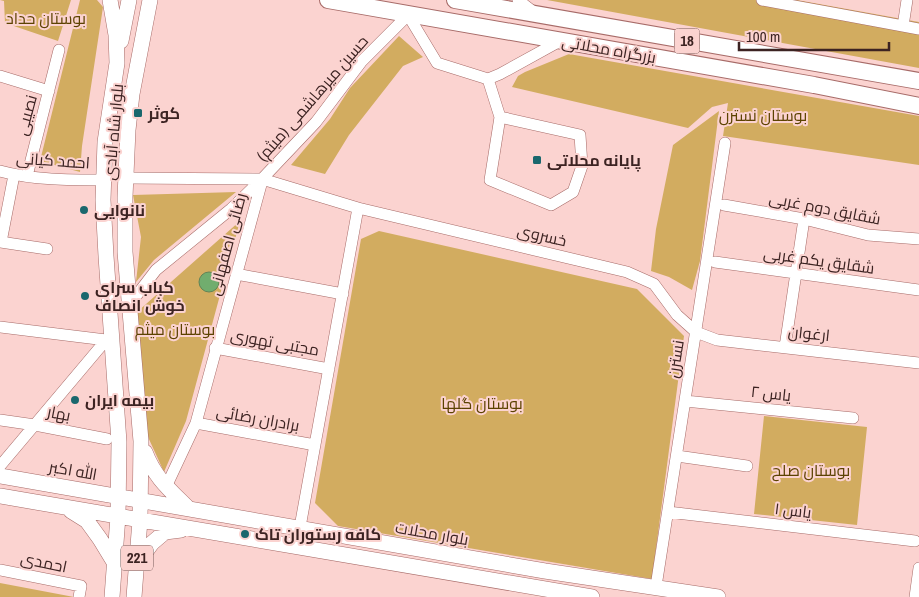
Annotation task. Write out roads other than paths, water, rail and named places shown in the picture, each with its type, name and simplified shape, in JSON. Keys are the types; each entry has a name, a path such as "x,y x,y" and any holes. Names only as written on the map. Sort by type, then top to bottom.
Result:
{"highway":[{"name":"بزرگراه محلاتی","path":"328,0 814,85 919,106"},
{"name":"بزرگراه محلاتی","path":"455,0 919,81"},
{"path":"741,72 754,68 756,62 747,51"},
{"path":"814,85 806,76 807,69 818,64"}],"main road":[{"name":"بلوار شاه آبادی","path":"110,0 116,35 117,63 105,142 104,180 109,337 119,442 118,516 112,597"},
{"name":"221","path":"117,63 129,0"},
{"name":"بلوار شاه آبادی","path":"134,597 141,500 141,442 125,252 126,178 128,130 150,0"},
{"path":"141,442 152,469 189,509"},
{"name":"الله اکبر","path":"0,476 141,500"},
{"path":"0,496 592,597"},
{"name":"بلوار محلات","path":"141,500 545,571 718,597"},
{"path":"65,507 87,521 114,562"},
{"path":"137,564 152,543 165,532 191,529"}],"street":[{"path":"518,0 539,15"},
{"path":"762,0 919,29"},
{"path":"903,26 907,0"},
{"path":"408,15 437,63 488,79 560,41"},
{"name":"حسین میرهاشمی (میثم)","path":"130,304 156,270 231,209 262,179 316,122 362,61 408,15"},
{"name":"نصیبی","path":"27,176 60,50"},
{"path":"0,76 49,91"},
{"path":"488,79 500,117 490,180 551,205 573,192 582,166 580,135 500,117"},
{"name":"نسترن","path":"657,580 725,143"},
{"name":"احمد کیانی","path":"0,171 14,175 65,180 104,180"},
{"path":"14,175 1,242 47,248"},
{"name":"خسروی","path":"126,178 262,179 358,208 627,272 654,284 677,315 696,332"},
{"name":"رضائی اصفهانی","path":"166,486 196,423 262,179"},
{"name":"شقایق دوم غربی","path":"724,205 804,219 868,235 919,239"},
{"path":"300,527 358,208"},
{"path":"785,347 804,219"},
{"name":"شقایق یکم غربی","path":"715,262 919,290"},
{"path":"236,274 343,294"},
{"path":"0,327 109,337"},
{"name":"ارغوان","path":"696,332 717,340 919,363"},
{"path":"0,466 109,337"},
{"name":"مجتبی تهوری","path":"215,348 329,369"},
{"name":"یاس ۲","path":"685,401 852,418"},
{"name":"بهار","path":"0,420 35,425 107,440"},
{"name":"برادران رضائی","path":"196,423 315,445"},
{"path":"676,456 747,466"},
{"name":"یاس ۱","path":"668,512 915,541"},
{"path":"915,597 919,568"},
{"name":"احمدی","path":"0,570 80,592"}],"place":[{"name":"کوثر","path":"138,113"},
{"name":"پایانه محلاتی","path":"537,160"},
{"name":"نانوایی","path":"84,210"},
{"name":"کباب سرای خوش انصاف","path":"85,296"},
{"name":"بیمه ایران","path":"75,400"},
{"name":"کافه رستوران تاک","path":"245,534"}],"park label":[{"name":"بوستان حداد","path":"46,18"},
{"name":"بوستان نسترن","path":"763,115"},
{"name":"بوستان میثم","path":"175,329"},
{"name":"بوستان گلها","path":"482,403"},
{"name":"بوستان صلح","path":"811,470"}]}
